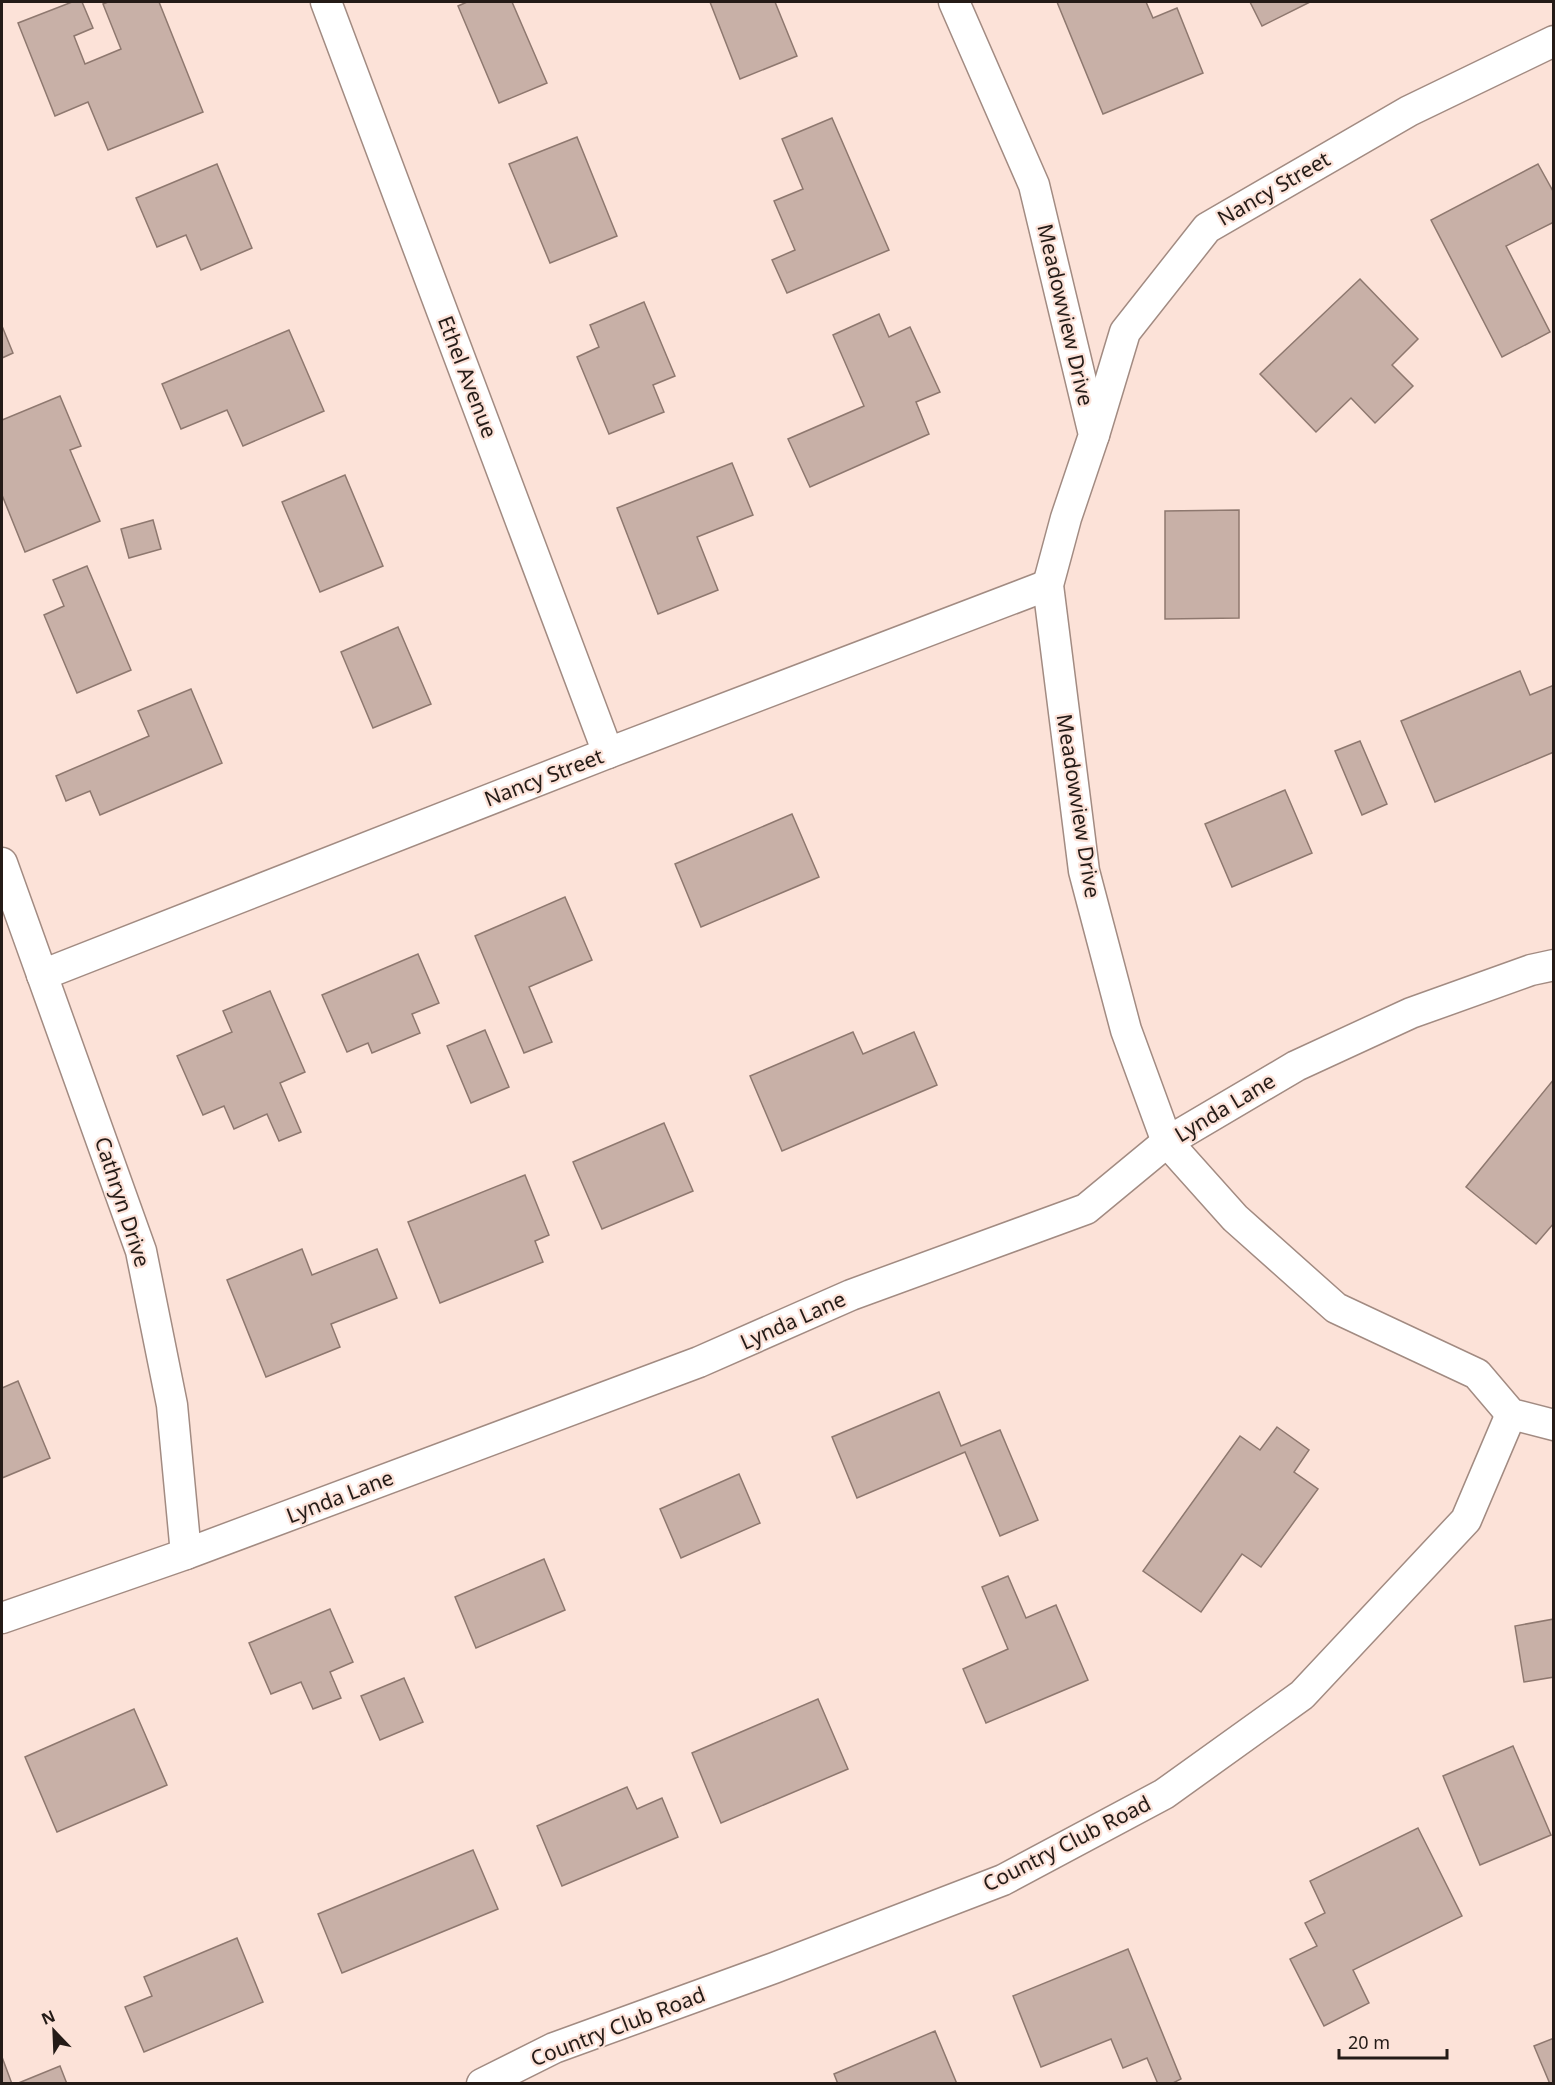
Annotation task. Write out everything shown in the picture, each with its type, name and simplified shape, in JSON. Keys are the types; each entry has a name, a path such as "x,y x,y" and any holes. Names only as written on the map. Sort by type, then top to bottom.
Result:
{"street":[{"name":"Ethel Avenue","path":"326,2 608,753"},
{"name":"Meadowview Drive","path":"954,2 1034,185 1094,435 1066,518 1048,585 1084,871 1126,1030 1167,1142 1235,1218 1336,1308 1477,1374 1511,1414"},
{"name":"Nancy Street","path":"1094,435 1125,332 1207,228 1409,111 1554,40"},
{"name":"Nancy Street","path":"42,975 608,753 1048,585"},
{"name":"Cathryn Drive","path":"2,863 141,1251 172,1405 186,1554"},
{"name":"Lynda Lane","path":"2,1618 186,1554 699,1362 851,1294 1086,1209 1167,1142 1296,1066 1411,1013 1531,970 1554,965"},
{"path":"1511,1414 1554,1425"},
{"name":"Country Club Road","path":"482,2084 554,2048 774,1968 1004,1880 1164,1794 1302,1695 1466,1520 1511,1414"}],"building":[{"path":"72,2 82,2 93,28 74,36 85,64 121,49 103,4 108,2 159,2 203,112 108,150 88,102 55,116 18,23"},
{"path":"467,2 512,2 547,83 499,103 458,6"},
{"path":"710,2 775,2 797,56 740,79"},
{"path":"1057,2 1146,2 1153,18 1177,8 1203,73 1103,114"},
{"path":"1250,2 1310,2 1262,26"},
{"path":"832,118 889,250 787,293 772,260 795,250 774,201 803,189 782,139"},
{"path":"577,137 617,236 550,263 509,164"},
{"path":"217,164 252,248 201,270 186,235 157,247 136,198"},
{"path":"1538,164 1554,193 1554,222 1506,246 1550,332 1502,357 1431,220"},
{"path":"1360,279 1418,339 1392,365 1413,386 1375,423 1351,398 1316,432 1260,374"},
{"path":"644,302 675,376 653,385 664,412 609,434 577,357 599,347 590,325"},
{"path":"879,314 889,337 910,327 940,392 916,402 929,434 810,487 788,439 864,406 833,335"},
{"path":"2,326 13,353 2,358"},
{"path":"289,330 324,411 243,446 227,410 181,429 162,384"},
{"path":"60,396 81,446 70,450 100,521 25,552 2,495 2,420"},
{"path":"732,463 753,515 697,537 718,590 658,614 617,508"},
{"path":"345,475 383,566 320,592 282,502"},
{"path":"1239,510 1239,618 1165,619 1165,511"},
{"path":"153,520 161,549 129,558 121,529"},
{"path":"87,566 131,670 77,693 44,615 64,606 53,580"},
{"path":"398,627 431,704 373,728 341,652"},
{"path":"1520,671 1530,695 1554,685 1554,752 1435,802 1401,721"},
{"path":"191,689 222,763 100,815 90,791 66,801 56,776 149,736 138,711"},
{"path":"1360,741 1387,804 1362,815 1335,751"},
{"path":"1285,790 1312,853 1232,887 1205,824"},
{"path":"792,814 819,877 701,927 675,864"},
{"path":"565,897 592,960 529,987 552,1042 524,1053 475,936"},
{"path":"418,954 439,1003 412,1014 420,1033 372,1053 368,1043 347,1052 322,995"},
{"path":"270,991 305,1072 280,1083 301,1132 279,1141 267,1114 234,1129 224,1106 203,1115 177,1056 232,1032 223,1011"},
{"path":"485,1030 509,1087 471,1103 447,1046"},
{"path":"853,1032 863,1054 914,1032 937,1085 782,1151 750,1076"},
{"path":"1554,1079 1554,1223 1536,1244 1466,1187"},
{"path":"664,1123 693,1191 602,1229 573,1162"},
{"path":"525,1175 549,1235 535,1241 543,1262 440,1303 408,1222"},
{"path":"302,1249 312,1275 377,1249 397,1298 331,1324 340,1347 266,1377 227,1280"},
{"path":"18,1381 50,1458 2,1478 2,1388"},
{"path":"939,1392 961,1446 1000,1430 1038,1520 1000,1536 965,1452 857,1498 832,1437"},
{"path":"1277,1427 1309,1450 1294,1472 1318,1489 1261,1567 1242,1554 1201,1612 1143,1571 1240,1436 1260,1450"},
{"path":"739,1474 760,1523 681,1558 660,1509"},
{"path":"544,1559 565,1610 476,1648 455,1597"},
{"path":"1008,1576 1026,1618 1056,1605 1088,1680 986,1723 963,1669 1008,1649 982,1587"},
{"path":"330,1609 353,1662 330,1672 341,1698 313,1709 301,1682 271,1694 249,1643"},
{"path":"1554,1619 1554,1677 1524,1682 1515,1626"},
{"path":"404,1678 423,1722 380,1740 361,1696"},
{"path":"818,1699 848,1769 721,1823 692,1753"},
{"path":"134,1709 167,1785 57,1832 25,1757"},
{"path":"1513,1746 1551,1835 1480,1865 1443,1776"},
{"path":"627,1787 637,1809 662,1798 678,1837 562,1886 537,1826"},
{"path":"1418,1828 1462,1916 1353,1970 1369,2003 1324,2026 1290,1959 1317,1946 1305,1923 1325,1913 1310,1881"},
{"path":"473,1850 498,1909 342,1973 318,1914"},
{"path":"237,1938 263,2002 144,2052 125,2007 152,1996 144,1977"},
{"path":"1128,1949 1181,2079 1171,2084 1158,2084 1147,2058 1123,2068 1111,2039 1041,2067 1013,1996"},
{"path":"935,2031 957,2084 838,2084 834,2074"},
{"path":"1554,2038 1554,2084 1550,2084 1534,2046"},
{"path":"2,2057 12,2084 2,2084"},
{"path":"60,2066 67,2084 16,2084"}]}
